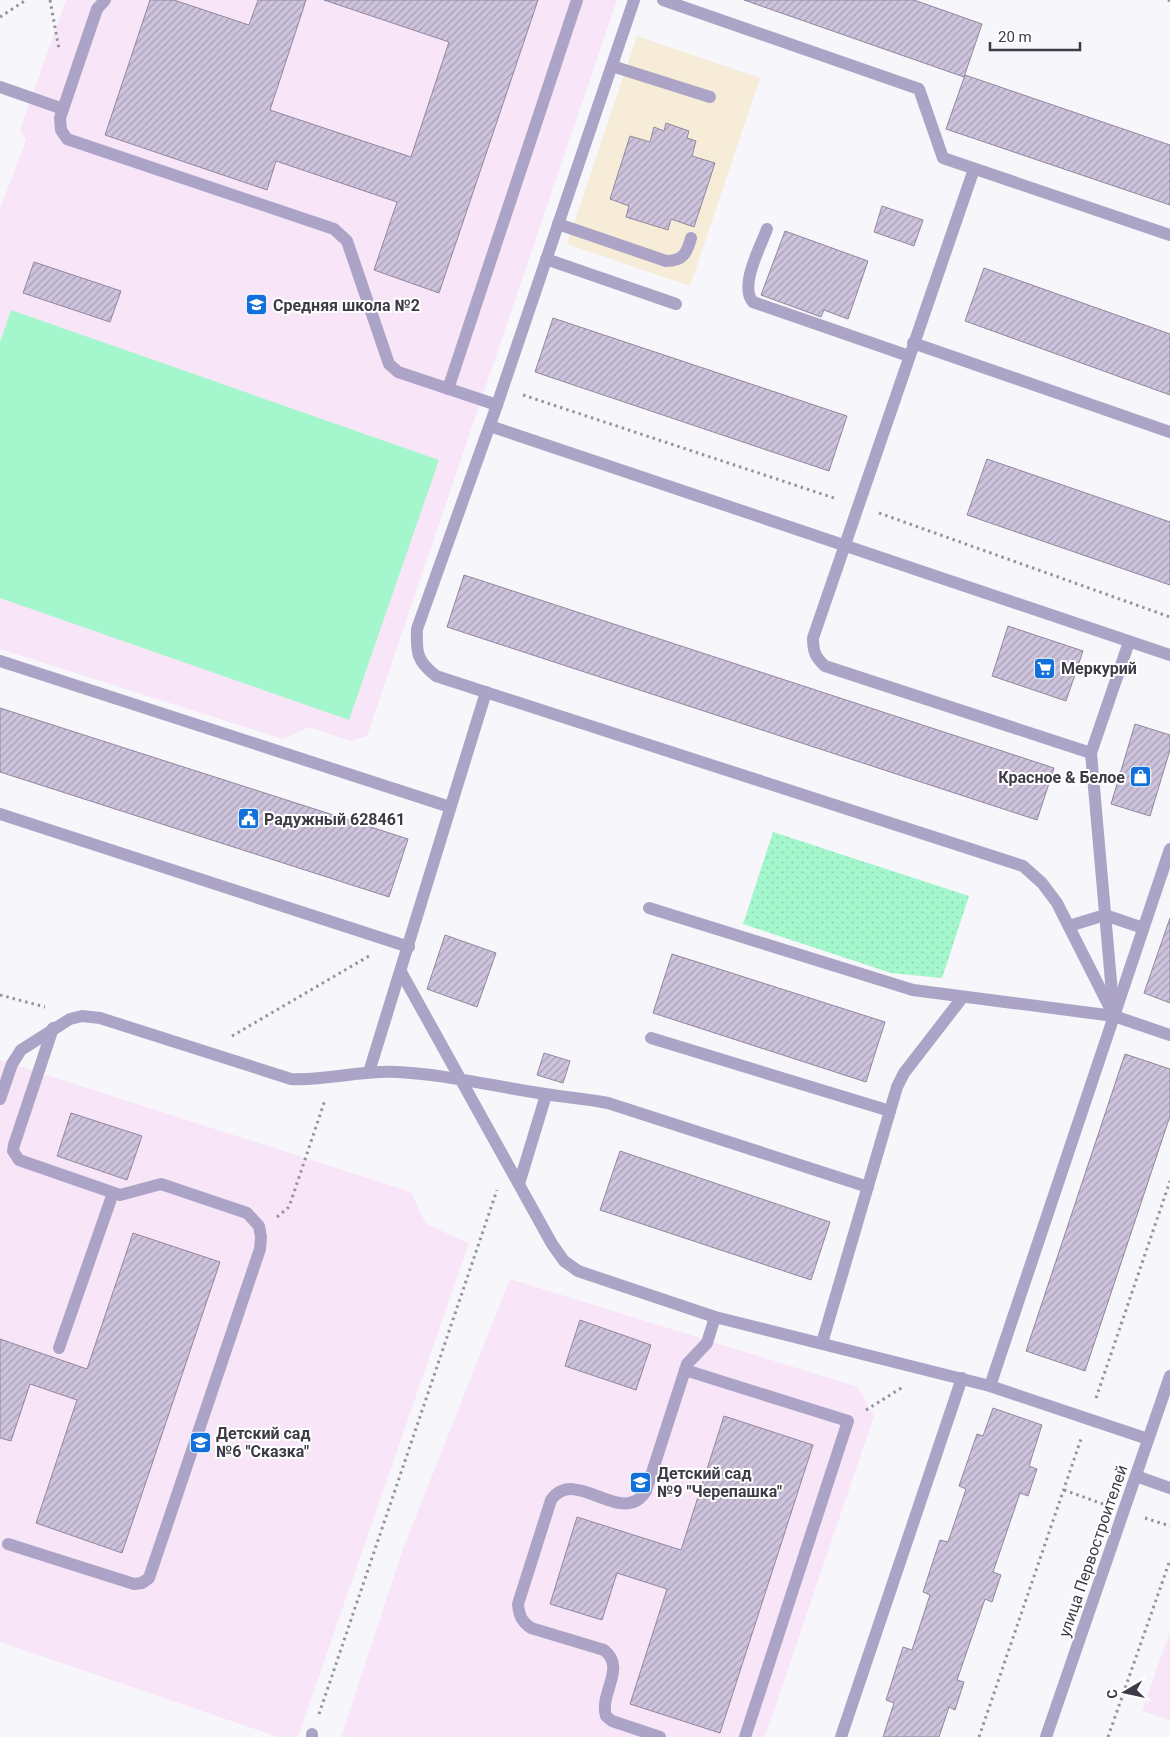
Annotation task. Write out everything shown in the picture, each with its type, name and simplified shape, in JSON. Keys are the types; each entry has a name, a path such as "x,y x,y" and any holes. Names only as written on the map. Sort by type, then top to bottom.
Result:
{"street":[{"path":"105,0 97,9 60,118 61,130 67,139 334,229 346,241 389,364 398,372 497,405"},
{"path":"448,389 577,0"},
{"path":"634,0 490,426 417,630 416,647 422,665 436,676 1023,866 1042,883 1057,903 1114,1016"},
{"path":"663,0 919,89 943,158 1170,234"},
{"path":"612,66 710,97"},
{"path":"0,87 63,109"},
{"path":"974,169 843,545 813,638 816,658 825,666 1091,753"},
{"path":"558,224 666,261 682,258 687,252 692,238"},
{"path":"767,229 747,285 749,297 753,302 909,356"},
{"path":"546,260 676,304"},
{"path":"913,344 1170,432"},
{"path":"490,426 1170,655"},
{"path":"1114,1016 1091,753 1129,642"},
{"path":"0,661 450,807"},
{"path":"369,1072 486,692"},
{"path":"0,814 409,946"},
{"path":"990,1386 1170,850"},
{"path":"649,908 903,987 962,998 1114,1016 1170,1035"},
{"path":"1069,926 1105,915 1143,928"},
{"path":"401,972 552,1244 564,1261 578,1271 715,1317 822,1342 990,1386 1148,1439"},
{"path":"822,1342 890,1111 904,1073 962,998"},
{"path":"0,1099 16,1055 53,1028 70,1019 82,1016 100,1018 290,1079 309,1080 369,1072 398,1072 460,1080 546,1095 578,1096 608,1103 868,1187"},
{"path":"8,1544 134,1584 142,1583 149,1578 260,1250 261,1236 259,1226 247,1213 169,1185 152,1185 127,1195 113,1193 19,1160 13,1151 53,1028"},
{"path":"651,1038 890,1111"},
{"path":"519,1184 546,1095"},
{"path":"59,1348 113,1193"},
{"path":"660,1737 612,1721 606,1716 604,1701 614,1670 611,1656 604,1650 531,1628 523,1623 518,1614 518,1604 552,1500 556,1493 564,1489 573,1489 624,1504 633,1504 641,1499 646,1492 685,1370 707,1343 715,1317"},
{"path":"685,1370 848,1421 744,1737"},
{"name":"улица Первостроителей","path":"1046,1737 1170,1376"},
{"path":"841,1737 962,1378"},
{"path":"1136,1476 1170,1488"}],"path":[{"path":"0,17 26,0"},
{"path":"205,1052 394,942"},
{"path":"0,995 82,1016"},
{"path":"259,1226 284,1213 289,1207 333,1077"},
{"path":"978,1737 1170,1181"},
{"path":"312,1736 498,1189"},
{"path":"848,1421 930,1370"},
{"path":"1108,1737 1170,1560"}],"shaded area":[{"name":"Средняя школа №2","path":"66,0 617,0 367,736 350,741 309,727 283,739 0,649 0,209 26,140 20,130"},
{"path":"637,36 760,78 690,286 567,244"},
{"name":"Детский сад №6 \"Сказка\"","path":"0,1060 411,1192 426,1224 469,1243 298,1737 278,1737 0,1642"},
{"name":"Детский сад №9 \"Черепашка\"","path":"510,1279 858,1387 874,1416 765,1737 341,1737 403,1549"},
{"path":"1170,1631 1170,1720 1142,1711"}],"green space":[{"path":"11,310 439,460 349,720 0,598 0,342"},
{"path":"773,832 969,896 942,978 891,973 743,924"}],"building":[{"path":"150,0 174,0 249,25 258,0 306,0 270,110 411,157 449,42 324,0 538,0 439,293 374,270 397,202 276,161 267,190 105,135"},
{"path":"744,0 914,0 982,24 964,77"},
{"path":"965,75 1170,145 1170,205 946,129"},
{"path":"666,123 689,131 687,138 696,141 692,156 715,163 694,227 671,219 668,230 626,217 629,206 610,199 630,136 650,142 654,127 664,131"},
{"path":"882,206 923,220 914,246 874,232"},
{"path":"785,231 868,261 848,319 824,310 821,317 761,295"},
{"path":"34,262 121,291 110,322 23,293"},
{"path":"984,268 1170,334 1170,395 965,321"},
{"path":"553,318 847,416 829,471 535,372"},
{"path":"987,459 1170,522 1170,585 967,515"},
{"path":"464,575 1054,768 1037,820 447,627"},
{"path":"1008,626 1083,651 1066,701 992,676"},
{"path":"0,708 408,839 389,897 0,772"},
{"name":"Красное & Белое","path":"1135,724 1170,735 1170,750 1150,816 1111,804"},
{"path":"1170,918 1170,1003 1144,993"},
{"path":"445,935 496,953 477,1007 427,989"},
{"path":"672,954 885,1022 866,1082 653,1013"},
{"path":"544,1053 570,1061 563,1083 537,1075"},
{"path":"1125,1054 1170,1069 1170,1116 1085,1371 1026,1351"},
{"path":"71,1113 142,1136 127,1180 57,1156"},
{"path":"620,1151 830,1222 811,1280 600,1210"},
{"path":"133,1233 220,1262 122,1553 36,1523 77,1400 30,1384 11,1441 0,1438 0,1339 87,1369"},
{"path":"580,1320 651,1345 636,1390 565,1366"},
{"path":"993,1408 1042,1425 1029,1466 1037,1469 1028,1496 1020,1493 993,1572 1001,1575 992,1602 985,1599 957,1680 964,1682 955,1710 949,1707 939,1737 883,1737 894,1703 886,1700 903,1647 912,1650 930,1595 923,1592 940,1540 948,1542 966,1489 959,1486 977,1434 983,1436"},
{"path":"724,1416 813,1445 720,1733 630,1704 667,1589 617,1573 602,1620 550,1604 577,1517 681,1550"}],"place":[{"name":"Средняя школа №2","path":"257,305"},
{"name":"Меркурий","path":"1045,668"},
{"name":"Красное & Белое","path":"1141,777"},
{"name":"Радужный 628461","path":"248,819"},
{"name":"Детский сад №6 \"Сказка\"","path":"200,1442"},
{"name":"Детский сад №9 \"Черепашка\"","path":"641,1482"}]}
